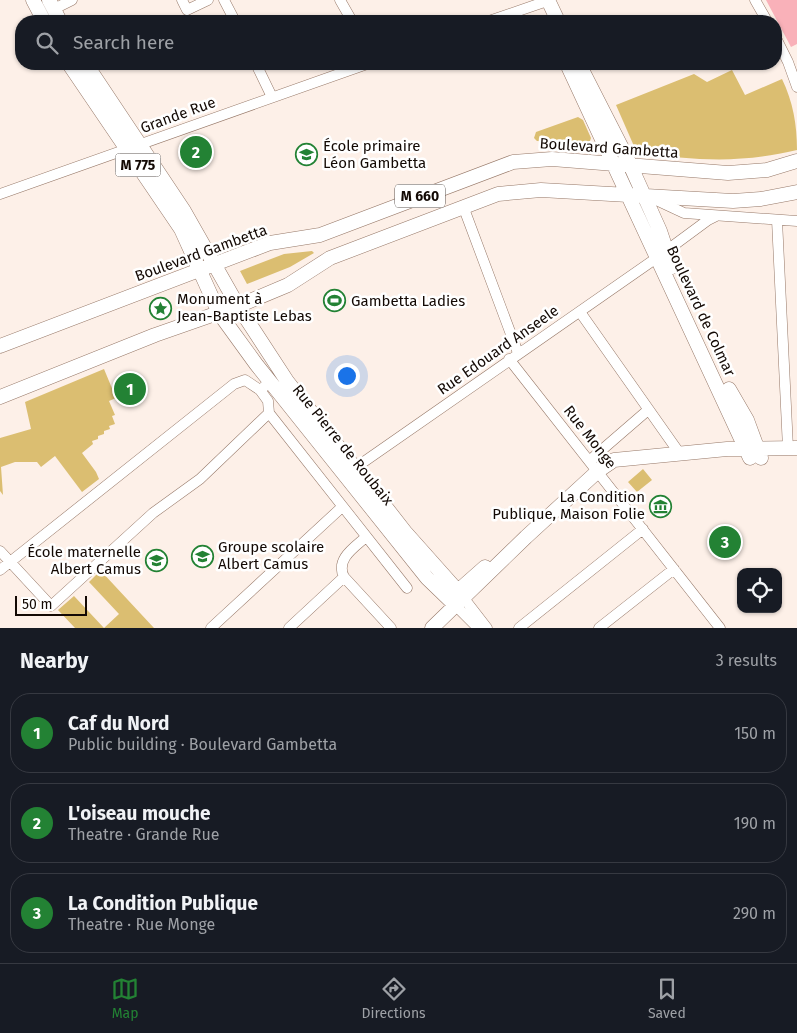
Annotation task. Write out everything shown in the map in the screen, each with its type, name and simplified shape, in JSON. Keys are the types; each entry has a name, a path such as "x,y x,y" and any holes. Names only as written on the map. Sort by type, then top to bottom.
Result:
{"main road":[{"path":"33,0 41,15"},
{"path":"544,1 547,15"},
{"path":"544,1 554,15"},
{"name":"M 775","path":"74,70 187,217 214,265"},
{"name":"M 775","path":"89,70 181,229 199,270"},
{"name":"Boulevard de Colmar","path":"570,70 628,195 662,254 733,397 744,414 754,453"},
{"name":"Boulevard de Colmar","path":"582,70 636,180 647,196 660,231 662,254"},
{"name":"Boulevard Gambetta","path":"0,346 274,242 320,235 513,162 552,159 738,173 767,170 797,162"},
{"path":"522,190 550,184 602,186 628,176 630,166"},
{"path":"628,195 630,186 636,180 659,174 710,178 738,173"},
{"name":"M 660","path":"0,397 155,335 238,306 288,285 330,258 498,194 522,190 743,200 797,192"},
{"name":"Rue Pierre de Roubaix","path":"214,265 238,306 287,381 456,598"},
{"name":"Rue Pierre de Roubaix","path":"199,270 219,313 265,386 427,578 456,598"},
{"path":"423,628 526,537 594,466 619,458 680,454 715,459 754,453 794,451"},
{"path":"432,628 456,598"}],"street":[{"path":"54,10 72,0"},
{"path":"182,0 187,10 208,0"},
{"path":"224,0 232,15"},
{"path":"340,0 349,15"},
{"path":"755,0 764,15"},
{"path":"506,15 544,1"},
{"path":"782,50 797,87"},
{"path":"259,70 272,97"},
{"name":"Grande Rue","path":"0,194 350,70"},
{"path":"647,196 681,212 797,221"},
{"path":"463,206 518,353"},
{"path":"662,254 708,220 718,216"},
{"path":"777,220 794,451"},
{"name":"Rue Edouard Anseele","path":"355,468 662,254"},
{"path":"580,312 680,454"},
{"name":"Rue Monge","path":"509,359 720,628"},
{"path":"0,570 234,384 245,380 265,386 270,413 407,588"},
{"path":"594,466 648,410"},
{"path":"0,551 51,606 153,513 200,479 270,413"},
{"path":"211,628 342,507"},
{"path":"519,628 643,529"},
{"path":"366,537 345,557 342,568 344,577 385,626"},
{"path":"599,628 674,569"},
{"path":"289,628 344,577"},
{"name":"Rue Pierre de Roubaix","path":"456,598 478,628"},
{"name":"Rue Pierre de Roubaix","path":"456,598 487,628"}],"shaded area":[{"path":"766,0 797,0 797,44 791,47 782,30 782,15 774,15"},
{"path":"732,70 745,95 782,79 794,113 797,150 736,159 698,159 637,153 616,105 694,74 707,82"},
{"path":"578,117 583,120 591,138 589,144 537,141 534,138 536,132"},
{"path":"312,251 314,253 290,267 247,284 240,271 284,254"},
{"path":"104,369 116,398 109,401 115,415 112,416 115,424 109,426 110,429 98,436 98,439 92,441 93,444 82,453 99,479 82,492 55,456 41,467 37,462 15,462 1,467 3,495 0,491 0,438 31,429 25,402"},
{"path":"643,469 652,480 637,492 628,482"},
{"path":"101,570 154,628 104,628 119,614 89,582"},
{"path":"74,596 104,628 75,628 58,610"}],"place":[{"name":"L'oiseau mouche","path":"196,152"},
{"name":"École primaire Léon Gambetta","path":"307,155"},
{"name":"Gambetta Ladies","path":"335,301"},
{"name":"Monument à Jean-Baptiste Lebas","path":"161,308"},
{"name":"Caf du Nord","path":"130,389"},
{"name":"La Condition Publique, Maison Folie","path":"661,506"},
{"name":"La Condition Publique","path":"725,542"},
{"name":"Groupe scolaire Albert Camus","path":"202,556"},
{"name":"École maternelle Albert Camus","path":"157,561"}]}
